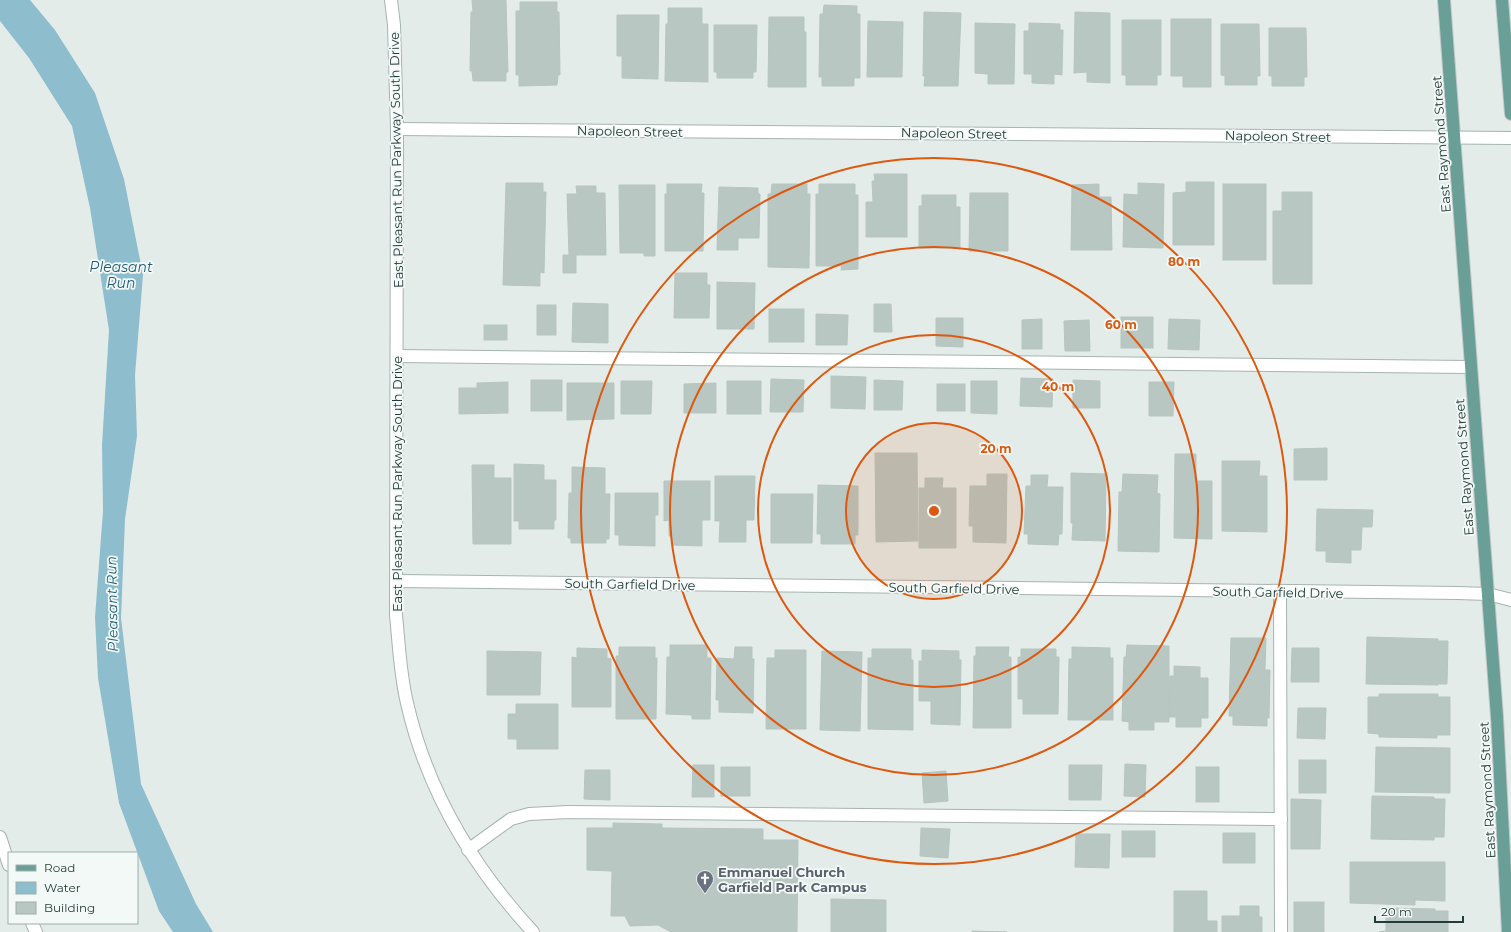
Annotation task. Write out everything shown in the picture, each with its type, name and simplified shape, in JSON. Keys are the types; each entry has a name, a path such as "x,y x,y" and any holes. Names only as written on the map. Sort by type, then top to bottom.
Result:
{"main road":[{"name":"East Raymond Street","path":"1444,0 1503,807 1508,932"},
{"path":"1502,0 1511,114"}],"street":[{"name":"East Pleasant Run Parkway South Drive","path":"391,0 394,25 397,129 396,616 400,660 407,702 420,753 431,781 468,850 503,898 533,932"},
{"name":"Napoleon Street","path":"397,129 1511,138"},
{"path":"397,356 1470,367"},
{"name":"South Garfield Drive","path":"397,581 1488,594 1511,600"},
{"path":"1280,592 1281,932"},
{"path":"468,850 511,818 530,814 568,812 1281,819"},
{"path":"0,837 8,862"}],"water":[{"name":"Pleasant Run","path":"0,0 30,0 55,30 95,93 124,179 143,275 135,375 137,436 125,519 121,618 141,784 196,904 213,932 173,932 159,911 119,803 98,678 95,617 103,511 102,445 109,330 90,208 72,126 29,58 0,21"}],"building":[{"path":"472,0 506,0 508,72 506,72 506,81 473,81 472,71 470,71 471,12 473,12"},
{"path":"520,2 557,2 557,12 559,12 560,75 558,75 557,85 519,86 519,75 516,75 516,11 520,11"},
{"path":"824,5 857,6 857,14 860,14 860,78 854,78 854,86 822,86 822,77 819,77 820,14 823,14"},
{"path":"668,8 702,8 702,24 708,24 708,82 665,81 666,24 668,24"},
{"path":"924,12 961,13 958,86 924,86"},
{"path":"1075,12 1110,13 1110,83 1087,82 1087,72 1074,73"},
{"path":"617,15 659,15 658,79 622,78 622,56 617,56"},
{"path":"769,17 804,17 804,32 806,32 806,87 768,87"},
{"path":"1171,19 1211,19 1211,87 1183,87 1183,76 1171,76"},
{"path":"1122,20 1161,20 1161,75 1157,75 1157,85 1126,85 1126,75 1122,75"},
{"path":"868,21 903,22 902,77 867,77"},
{"path":"975,23 1015,24 1014,84 988,84 988,74 975,73"},
{"path":"1029,23 1060,24 1060,30 1063,30 1062,75 1054,74 1054,84 1032,83 1032,74 1024,74 1024,31 1029,31"},
{"path":"1221,24 1259,24 1260,76 1257,76 1257,85 1225,85 1225,76 1221,75"},
{"path":"714,25 757,25 756,72 753,72 753,78 717,78 717,72 714,72"},
{"path":"1269,28 1306,28 1307,77 1304,77 1304,86 1272,86 1272,76 1269,76"},
{"path":"874,174 907,174 907,237 866,237 866,202 873,202 872,181 875,181"},
{"path":"1186,182 1214,182 1214,245 1173,245 1173,193 1186,192"},
{"path":"506,183 543,183 543,192 546,192 544,273 540,272 540,286 503,285"},
{"path":"1138,183 1164,184 1163,248 1123,247 1124,194 1138,195"},
{"path":"667,184 702,184 701,193 704,193 703,251 665,251 665,194 667,194"},
{"path":"772,184 807,184 807,194 810,194 809,268 768,267 768,194 771,194"},
{"path":"819,184 855,184 855,195 858,195 858,269 841,270 842,266 816,266 816,194 819,194"},
{"path":"1099,184 1099,197 1111,197 1112,250 1071,250 1072,185"},
{"path":"1223,184 1266,184 1266,260 1223,260"},
{"path":"619,185 655,185 655,256 644,256 644,253 620,253"},
{"path":"576,186 596,186 596,193 605,193 606,255 576,255 576,273 563,273 563,255 569,255 567,194 577,194"},
{"path":"719,187 758,188 758,194 760,194 759,238 738,238 738,250 717,250"},
{"path":"1282,192 1312,192 1312,284 1273,284 1273,211 1282,211"},
{"path":"970,193 1008,193 1008,251 969,251"},
{"path":"922,195 956,195 956,207 960,207 960,248 919,248 919,206 922,206"},
{"path":"675,273 707,273 707,285 710,285 709,318 674,318"},
{"path":"717,282 755,283 754,329 717,329"},
{"path":"573,303 608,304 608,343 572,342"},
{"path":"874,304 891,304 892,332 874,332"},
{"path":"537,305 556,305 556,335 537,335"},
{"path":"769,309 804,309 804,342 769,342"},
{"path":"816,314 848,315 847,345 816,345"},
{"path":"1121,317 1153,317 1153,348 1121,348"},
{"path":"936,318 963,318 963,347 936,346"},
{"path":"1042,319 1042,349 1022,349 1022,320"},
{"path":"1169,319 1200,320 1199,350 1168,349"},
{"path":"1089,320 1090,351 1065,351 1064,321"},
{"path":"484,325 507,325 507,340 484,340"},
{"path":"831,376 866,377 865,409 831,408"},
{"path":"1021,378 1053,379 1052,407 1020,406"},
{"path":"771,379 804,380 803,412 770,412"},
{"path":"531,380 562,380 562,411 531,411"},
{"path":"874,380 903,381 902,410 874,410"},
{"path":"1073,380 1100,381 1100,408 1073,408"},
{"path":"621,381 652,381 651,414 621,414"},
{"path":"727,381 761,381 761,414 727,414"},
{"path":"971,381 997,381 997,414 971,413"},
{"path":"508,382 508,413 459,414 459,388 477,388 477,383"},
{"path":"1149,382 1174,382 1173,416 1149,416"},
{"path":"567,383 614,383 614,419 567,420"},
{"path":"716,383 716,413 684,413 684,384"},
{"path":"937,384 965,384 965,411 937,411"},
{"path":"1327,448 1327,480 1294,480 1294,449"},
{"path":"875,453 917,453 918,541 876,542"},
{"path":"1175,454 1196,454 1196,481 1212,481 1212,539 1174,538"},
{"path":"1222,461 1260,461 1259,476 1267,476 1267,532 1222,531"},
{"path":"514,464 544,465 544,480 556,480 556,520 554,520 554,529 519,529 519,521 514,521"},
{"path":"472,465 494,465 494,478 511,478 511,544 473,544"},
{"path":"572,467 605,468 605,494 610,494 609,539 606,539 606,543 571,543 571,538 568,538 569,493 572,493"},
{"path":"1071,473 1106,474 1105,541 1072,540 1073,523 1071,523"},
{"path":"987,474 1007,474 1006,543 973,542 973,526 969,526 970,486 987,486"},
{"path":"1123,474 1158,475 1157,493 1160,494 1159,552 1118,551 1119,492 1122,492"},
{"path":"1031,475 1048,475 1047,487 1063,487 1062,534 1059,534 1058,545 1028,544 1028,534 1024,534 1026,486 1031,486"},
{"path":"715,476 755,476 754,520 746,520 746,542 719,542 720,521 715,521"},
{"path":"925,478 943,478 942,488 956,488 956,548 919,548 919,488 925,488"},
{"path":"664,481 710,481 710,520 702,520 702,546 672,545 672,536 669,536 669,520 664,521"},
{"path":"818,485 858,486 858,535 855,535 855,544 821,544 821,534 817,534"},
{"path":"615,493 658,493 658,515 655,515 655,546 619,545 619,535 615,535"},
{"path":"771,494 813,494 812,543 771,543"},
{"path":"1317,509 1373,510 1372,527 1362,527 1361,550 1351,550 1351,563 1326,562 1326,551 1316,551"},
{"path":"1367,637 1438,639 1438,641 1448,641 1447,684 1366,684"},
{"path":"1231,638 1266,638 1265,670 1270,670 1269,718 1267,718 1267,726 1233,725 1233,716 1229,716"},
{"path":"670,645 707,645 707,658 711,658 710,719 692,719 692,715 666,714 667,657 670,657"},
{"path":"1127,645 1169,646 1169,722 1154,722 1154,730 1129,730 1129,722 1122,721 1124,657 1126,657"},
{"path":"619,647 655,647 655,658 657,658 656,719 616,719 616,656 619,656"},
{"path":"735,647 752,647 752,659 754,659 753,713 719,712 719,700 716,700 717,658 734,659"},
{"path":"976,647 1009,647 1008,657 1011,657 1011,728 973,728 974,656 976,656"},
{"path":"1072,647 1110,648 1110,658 1113,658 1113,720 1068,720 1069,659 1072,659"},
{"path":"577,648 607,649 607,658 611,659 611,707 572,707 572,657 577,658"},
{"path":"1292,648 1319,648 1319,682 1291,682"},
{"path":"872,649 911,649 911,660 913,660 913,730 868,729 868,658 872,658"},
{"path":"1021,649 1056,649 1056,657 1059,657 1058,714 1023,714 1023,699 1018,699 1018,657 1021,657"},
{"path":"775,650 806,650 806,729 766,729 767,658 775,658"},
{"path":"922,650 959,651 959,660 961,660 960,725 931,724 931,701 919,701 919,661 922,661"},
{"path":"487,651 541,652 540,695 487,695"},
{"path":"822,651 862,652 860,731 820,730"},
{"path":"1174,666 1200,667 1200,678 1208,678 1208,718 1201,718 1201,727 1176,727 1176,717 1169,717 1170,676 1174,676"},
{"path":"1379,694 1438,694 1438,697 1450,697 1450,735 1437,735 1437,738 1379,737 1379,734 1368,733 1368,697 1379,697"},
{"path":"516,704 558,704 558,749 517,749 517,739 508,739 508,714 516,714"},
{"path":"1298,708 1326,708 1325,739 1297,738"},
{"path":"1376,747 1450,748 1450,793 1375,792"},
{"path":"1299,760 1326,760 1326,793 1299,793"},
{"path":"1125,764 1146,765 1145,797 1124,796"},
{"path":"693,765 714,765 714,797 692,797"},
{"path":"1069,765 1102,765 1101,800 1069,800"},
{"path":"721,767 750,767 750,796 721,796"},
{"path":"1196,767 1219,767 1219,802 1196,802"},
{"path":"585,770 610,770 610,800 584,799"},
{"path":"946,771 948,801 924,803 922,773"},
{"path":"1372,796 1434,797 1434,799 1445,799 1444,837 1434,837 1434,840 1371,839"},
{"path":"1291,799 1321,800 1320,849 1291,849"},
{"name":"Emmanuel Church Garfield Park Campus","path":"613,823 662,824 662,828 763,829 763,840 798,840 797,932 671,932 658,925 630,926 625,916 611,916 612,871 587,870 587,828 613,828"},
{"path":"921,828 950,829 948,858 920,856"},
{"path":"1122,831 1155,831 1155,857 1122,857"},
{"path":"1223,833 1255,833 1255,863 1223,863"},
{"path":"1076,834 1110,834 1109,868 1075,867"},
{"path":"1350,862 1445,862 1445,901 1415,900 1415,905 1350,903"},
{"path":"1174,891 1207,891 1207,921 1217,921 1217,932 1174,932"},
{"path":"831,899 886,900 886,932 831,932"},
{"path":"1294,902 1324,902 1324,932 1294,932"},
{"path":"1240,906 1259,906 1259,917 1262,917 1262,932 1222,932 1222,916 1240,916"},
{"path":"1386,908 1435,909 1435,911 1448,911 1448,932 1379,932 1386,931"},
{"path":"972,931 1007,932 972,932"}],"place":[{"name":"Emmanuel Church Garfield Park Campus","path":"705,894"}]}
